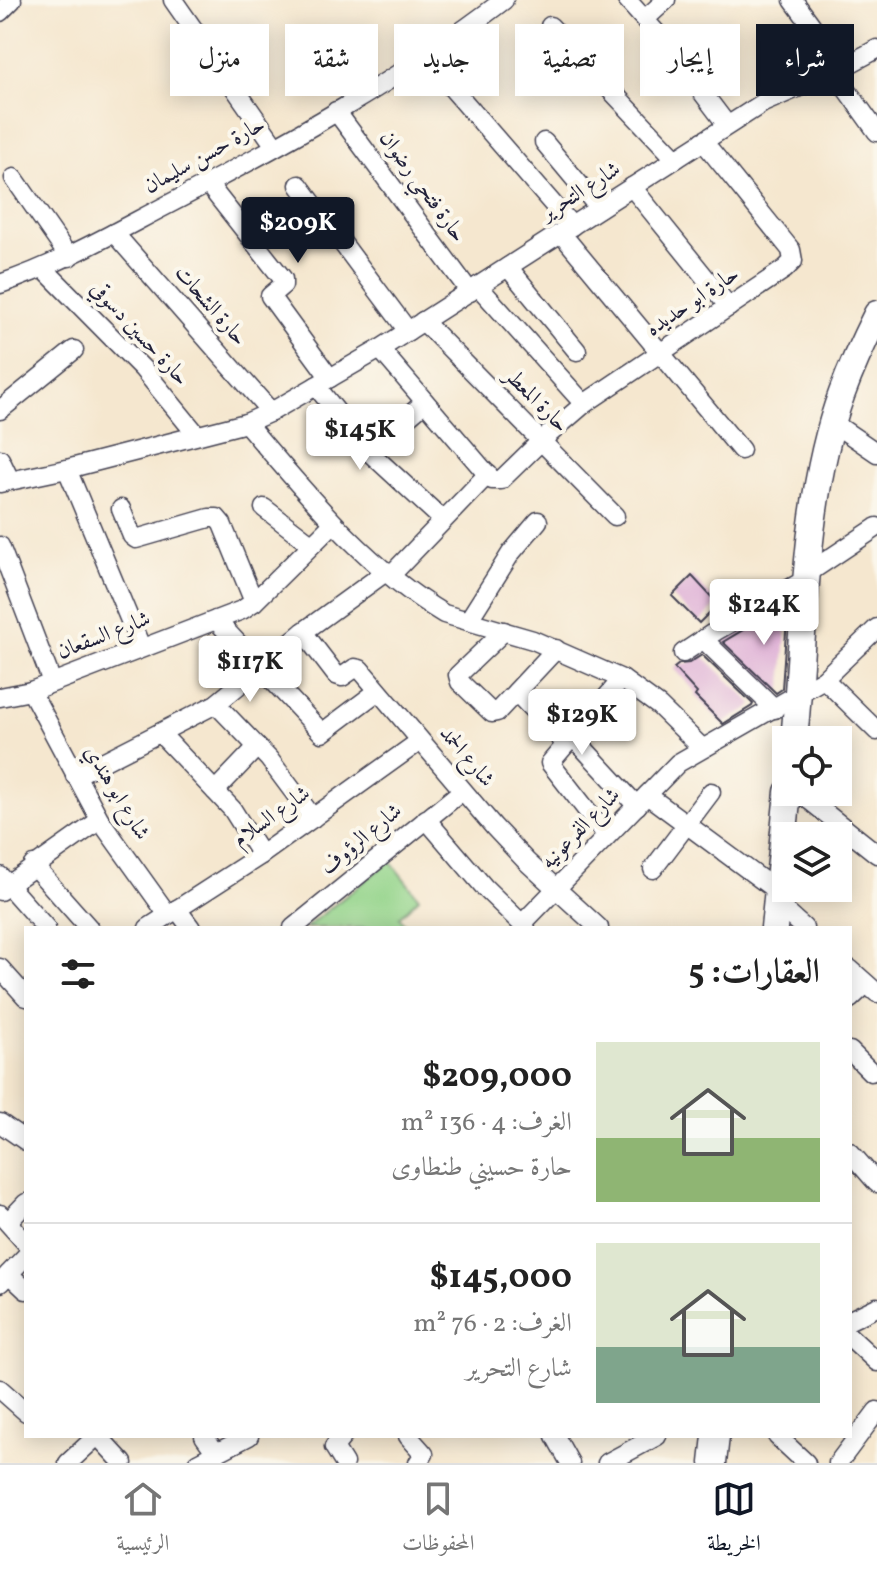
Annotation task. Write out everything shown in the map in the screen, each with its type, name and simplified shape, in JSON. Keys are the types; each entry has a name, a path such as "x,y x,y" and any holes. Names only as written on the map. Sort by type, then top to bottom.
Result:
{"main road":[{"path":"795,726 814,516 833,423 860,348 877,314"},
{"path":"776,908 787,806"},
{"path":"714,1463 716,1438"}],"street":[{"path":"0,12 12,0"},
{"path":"173,0 275,146"},
{"name":"حارة حسن سليمان","path":"472,24 504,0"},
{"path":"627,0 727,125"},
{"path":"645,19 666,0"},
{"path":"793,0 808,24"},
{"name":"شارع التحرير","path":"854,61 877,49"},
{"name":"حارة حسن سليمان","path":"0,284 69,257 208,184 394,77"},
{"path":"854,95 877,132"},
{"path":"457,96 567,229 661,353 741,450"},
{"path":"616,96 676,159"},
{"name":"شارع التحرير","path":"5,481 67,469 246,423 271,412 380,349 727,125 779,96"},
{"name":"حارة فتحي رضوان","path":"336,111 474,289 584,404"},
{"name":"حارة ابو حديده","path":"75,776 216,704 303,632 389,573 443,520 584,404 793,261 793,256 703,141"},
{"path":"544,142 599,208"},
{"path":"14,178 69,257"},
{"path":"208,184 283,279 283,285 270,296 368,451 443,520"},
{"name":"حارة المعطر","path":"299,185 415,326 541,441 615,516"},
{"path":"632,187 729,307"},
{"name":"حارة الشحات","path":"114,233 271,412"},
{"path":"508,267 577,351"},
{"name":"حارة حسين دسوقي","path":"44,269 143,369 197,435"},
{"path":"380,349 495,476"},
{"path":"0,410 74,350"},
{"path":"368,451 425,402"},
{"path":"246,423 333,524 434,608 556,649 622,679 659,706 701,747"},
{"path":"833,423 877,453"},
{"path":"0,459 5,481"},
{"path":"67,469 141,647"},
{"path":"264,508 311,544"},
{"path":"121,509 136,539 217,518 221,521 254,602"},
{"path":"468,621 511,553 538,521"},
{"name":"شارع السقعان","path":"0,697 31,691 242,610 254,602 333,524"},
{"path":"683,653 808,576 877,527"},
{"path":"0,546 52,682"},
{"path":"216,620 322,733 378,691"},
{"name":"شارع الفرعونيه","path":"524,926 670,770 701,747 775,709 824,679 877,628"},
{"path":"504,631 458,675 460,682 492,713 556,649"},
{"name":"شارع الحمد","path":"303,632 336,675 345,676 358,668 510,844 597,926"},
{"path":"703,639 775,709"},
{"path":"607,836 550,765 551,760 622,679"},
{"path":"824,679 877,731"},
{"name":"شارع ابو هندي","path":"31,691 100,820 173,912 189,926"},
{"path":"516,692 642,800 686,825 776,908 801,926"},
{"path":"216,704 293,789 313,818"},
{"path":"160,733 240,819 261,855"},
{"name":"شارع السلام","path":"151,926 261,855 420,741"},
{"path":"215,791 257,747"},
{"name":"شارع الرؤوف","path":"295,926 462,791"},
{"path":"653,869 711,792"},
{"path":"817,806 877,854"},
{"path":"426,819 485,888 524,926"},
{"path":"44,926 3,883 100,820"},
{"path":"33,865 87,926"},
{"path":"0,968 24,995"},
{"path":"852,971 874,989 852,998"},
{"path":"852,1053 871,1072"},
{"path":"0,1123 24,1140"},
{"path":"852,1154 877,1183"},
{"path":"24,1204 4,1218 24,1241"},
{"path":"24,1258 4,1278 24,1289"},
{"path":"852,1319 877,1307"},
{"path":"852,1339 877,1362"},
{"path":"4,1399 24,1411"},
{"path":"838,1463 869,1438 877,1411"},
{"path":"68,1463 96,1438"},
{"path":"100,1438 123,1463"},
{"path":"205,1438 210,1459 246,1438"},
{"path":"409,1438 420,1457"},
{"path":"559,1438 570,1463"},
{"path":"607,1463 651,1438"},
{"path":"340,1439 334,1450 344,1463"},
{"path":"788,1440 806,1463"}],"green space":[{"path":"390,861 419,898 399,917 406,926 308,926"}],"building":[{"path":"692,576 718,604 699,623 672,596"},
{"path":"788,603 782,689 776,693 723,642"},
{"path":"702,655 753,704 723,724 695,696 697,693 674,668"}]}
